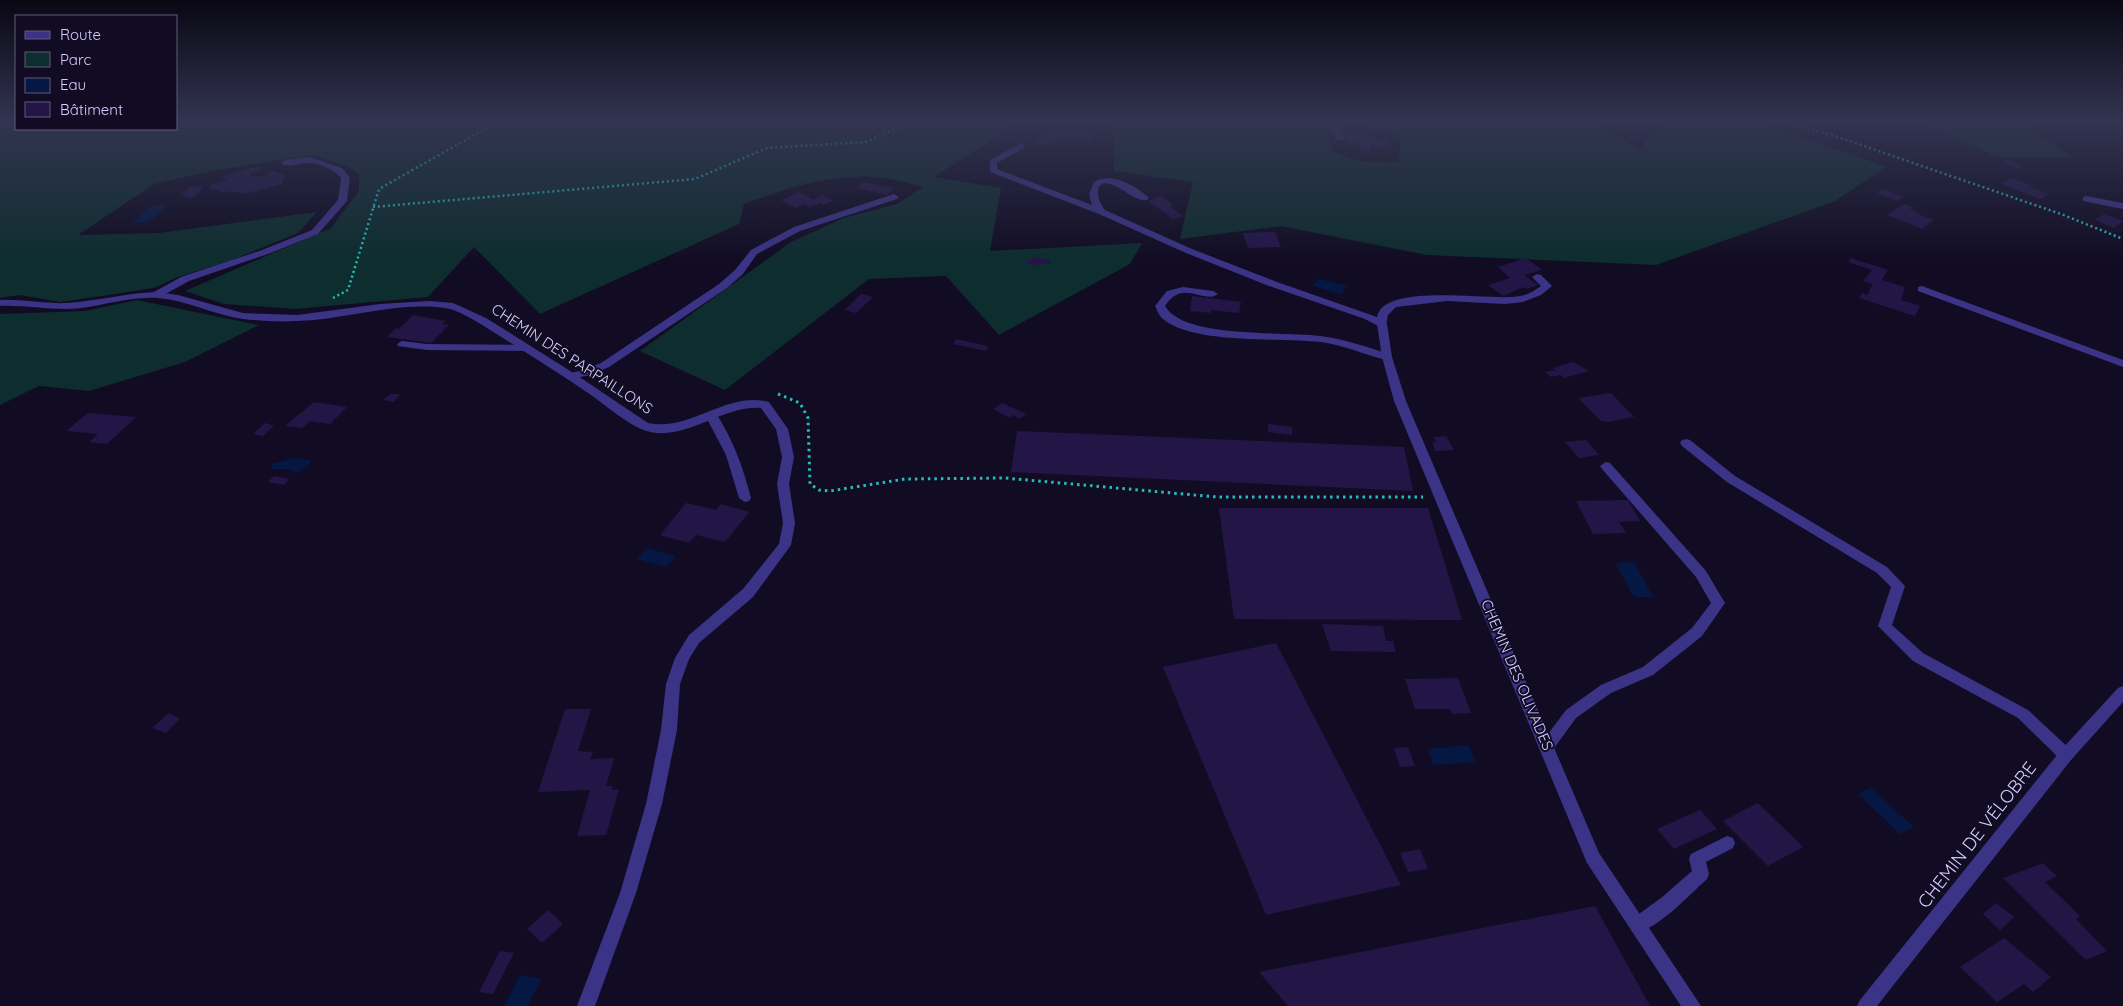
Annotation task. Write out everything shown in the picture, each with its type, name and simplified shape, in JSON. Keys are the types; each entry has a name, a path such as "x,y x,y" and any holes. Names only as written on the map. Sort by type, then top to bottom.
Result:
{"street":[{"path":"156,295 185,279 265,252 315,232 342,201 346,178 339,170 330,167"},
{"path":"993,167 993,170 1102,212 1189,251 1273,284 1369,317 1382,324 1384,314 1393,304 1447,298 1505,301 1523,299 1538,293 1546,286 1537,277"},
{"path":"1102,212 1094,199 1093,189 1097,182 1104,180 1116,182 1144,198"},
{"path":"571,376 586,373 605,365 722,286 739,272 754,252 797,229 894,197"},
{"path":"2086,199 2123,206"},
{"path":"1922,289 2123,364"},
{"path":"1214,294 1185,290 1171,292 1165,297 1160,306 1166,316 1178,324 1193,328 1235,334 1320,338 1388,357"},
{"name":"CHEMIN DES PARPAILLONS","path":"0,304 22,302 64,306 98,303 133,296 156,295 178,298 243,316 297,318 390,306 449,305 482,320 571,376 644,426 654,430 674,428 741,403 754,403"},
{"name":"CHEMIN DES OLIVADES","path":"1382,324 1388,357 1400,401 1593,858 1692,1006"},
{"path":"402,344 427,347 527,348"},
{"path":"586,1006 628,893 654,804 668,730 673,684 682,658 694,639 748,593 785,545 789,523 783,484 788,457 782,429 765,405 754,403"},
{"path":"711,414 720,427 736,461 745,498"},
{"path":"1686,443 1731,479 1882,570 1898,586 1885,626 1918,657 2023,714 2066,755"},
{"path":"1547,746 1571,714 1606,689 1648,671 1697,632 1718,604 1701,574 1606,466"},
{"name":"CHEMIN DE VÉLOBRE","path":"1866,1006 2066,755 2123,692"},
{"path":"1638,925 1701,874 1697,859 1727,844"}],"path":[{"path":"331,299 348,290 379,189 418,167"},
{"path":"373,207 695,179 723,167"},
{"path":"1925,167 2062,214 2123,239"},
{"path":"754,403 761,392 781,395 800,403 808,418 810,484 818,490 830,491 905,480 1005,478 1217,497 1441,497"}],"green space":[{"path":"0,167 236,167 154,184 78,235 159,233 317,212 298,233 230,261 178,277 154,288 61,302 19,295 0,298"},
{"path":"349,167 950,167 934,177 1001,188 990,251 1142,243 1130,264 999,335 946,276 869,279 725,390 640,351 791,242 844,218 897,204 923,187 887,178 858,176 808,183 775,193 744,204 739,224 540,314 474,247 428,297 295,309 224,304 185,291 331,228 359,191 359,174"},
{"path":"1114,167 1886,167 1835,201 1656,265 1427,255 1281,226 1180,239 1193,182 1114,171"},
{"path":"137,300 259,325 185,362 89,391 39,386 0,405 0,314 85,311"}],"water":[{"path":"161,204 167,206 148,223 132,223 151,206"},
{"path":"1318,279 1347,286 1341,294 1312,286"},
{"path":"295,458 310,460 310,463 297,473 289,469 272,469 272,464"},
{"path":"647,548 676,556 666,567 637,559"},
{"path":"1634,562 1653,597 1634,597 1615,563"},
{"path":"1469,745 1475,762 1433,765 1428,749"},
{"path":"1871,787 1914,827 1900,834 1858,794"},
{"path":"520,975 541,979 528,1006 504,1006"}],"building":[{"path":"256,167 262,169 250,173 250,176 266,177 268,172 272,171 285,175 282,184 246,194 228,191 225,193 214,189 209,191 211,184 227,180 223,176"},
{"path":"2012,178 2048,194 2040,199 2002,184"},
{"path":"863,182 893,188 887,195 856,188"},
{"path":"204,185 196,196 189,198 180,194 189,187"},
{"path":"1883,189 1904,197 1897,201 1877,193"},
{"path":"799,192 813,200 823,195 833,201 824,205 820,203 810,207 805,204 795,208 781,200"},
{"path":"1161,196 1183,216 1173,219 1148,201"},
{"path":"1904,204 1913,207 1910,209 1920,213 1918,214 1934,220 1922,229 1887,215"},
{"path":"2104,214 2123,221 2114,228 2095,220"},
{"path":"1275,232 1281,247 1248,248 1243,233"},
{"path":"1033,257 1050,259 1050,264 1028,265 1028,260 1033,260"},
{"path":"1526,258 1542,270 1524,275 1538,285 1526,289 1523,287 1503,296 1488,285 1510,278 1498,267"},
{"path":"1851,258 1888,270 1882,280 1905,287 1901,300 1920,306 1915,316 1859,298 1862,293 1867,295 1873,284 1863,281 1872,270 1848,262"},
{"path":"861,294 873,297 856,313 845,310"},
{"path":"1192,296 1241,302 1239,313 1211,310 1211,313 1190,311"},
{"path":"413,315 446,321 442,324 449,325 431,343 387,337 396,328 399,329"},
{"path":"956,339 988,346 986,351 953,344"},
{"path":"1573,362 1589,371 1564,378 1561,375 1551,377 1545,372 1556,370 1553,368"},
{"path":"1611,393 1634,417 1608,422 1601,421 1578,398"},
{"path":"390,394 400,394 394,402 383,400"},
{"path":"314,402 347,407 330,424 310,421 302,428 285,426"},
{"path":"1002,403 1026,414 1020,419 1013,415 1010,418 993,409"},
{"path":"88,413 136,417 107,444 89,442 98,434 66,431"},
{"path":"265,423 274,426 263,436 253,434"},
{"path":"1268,424 1292,427 1292,435 1268,432"},
{"path":"1017,431 1404,447 1413,491 1011,472"},
{"path":"1446,436 1454,450 1435,451 1432,442 1436,442 1433,437"},
{"path":"1586,440 1599,455 1579,458 1565,442"},
{"path":"274,476 289,479 284,485 268,482"},
{"path":"1628,500 1640,521 1619,522 1626,533 1593,534 1576,501"},
{"path":"686,503 716,510 721,504 749,512 725,542 696,535 689,543 660,535"},
{"path":"1219,508 1428,508 1462,620 1234,619"},
{"path":"1322,624 1383,626 1386,641 1393,641 1396,652 1331,651"},
{"path":"1276,643 1401,885 1266,915 1163,667"},
{"path":"1458,678 1471,713 1452,714 1450,709 1415,709 1405,679"},
{"path":"565,709 591,709 578,751 593,752 590,759 614,758 606,786 613,786 612,790 619,789 606,835 577,836 590,790 538,792"},
{"path":"169,713 180,719 166,733 152,728"},
{"path":"1408,747 1415,766 1400,767 1394,748"},
{"path":"1758,803 1803,847 1768,866 1723,821"},
{"path":"1700,810 1717,829 1674,849 1657,829"},
{"path":"1420,849 1428,869 1408,872 1400,853"},
{"path":"2043,863 2057,876 2045,882 2080,916 2076,919 2107,951 2086,960 2003,878"},
{"path":"1996,903 2014,917 2000,930 1983,914"},
{"path":"1595,906 1650,1006 1288,1006 1259,972"},
{"path":"548,910 563,924 542,943 527,929"},
{"path":"2004,938 2051,977 2033,992 2024,984 1997,1002 1960,967"},
{"path":"500,951 514,953 493,994 479,992"}]}
